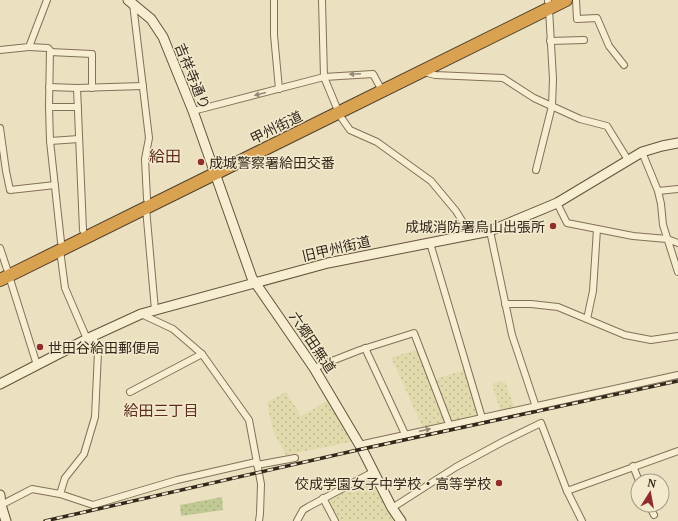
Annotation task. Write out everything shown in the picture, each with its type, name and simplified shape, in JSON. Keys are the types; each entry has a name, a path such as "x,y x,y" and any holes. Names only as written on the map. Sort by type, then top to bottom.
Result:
{"highway":[{"name":"甲州街道","path":"337,110 379,85 549,3 566,0"},
{"name":"甲州街道","path":"4,274 337,110 422,72 549,3"},
{"name":"甲州街道","path":"60,246 83,230 146,204"}],"street":[{"path":"29,47 47,0"},
{"path":"274,0 274,35 279,89"},
{"path":"322,0 324,77 337,110 350,130 377,142 431,181 456,211 471,235"},
{"path":"576,0 577,18 597,18 609,46 624,65"},
{"path":"131,2 149,138 145,159 146,204 155,310"},
{"name":"吉祥寺通り","path":"131,2 151,19 159,30 214,170"},
{"path":"536,170 552,106 553,79 549,3"},
{"path":"550,41 584,40"},
{"path":"0,50 29,47 48,48 50,52 50,141 65,288 98,352 95,418 84,454 65,478 60,494"},
{"path":"50,52 92,54 92,88"},
{"path":"422,72 435,75 503,78 534,98 580,118 607,126 628,160"},
{"path":"192,111 324,77 373,74 379,85"},
{"path":"49,87 92,88 143,86"},
{"path":"77,88 83,230"},
{"path":"49,107 78,107"},
{"path":"0,128 3,171 10,190 55,185"},
{"path":"50,141 79,139"},
{"name":"旧甲州街道","path":"0,384 141,314 328,263 490,231 557,203 642,152 678,143"},
{"path":"642,152 658,191 663,225 678,272"},
{"name":"六郷田無道","path":"214,170 252,278 257,283 284,326 314,368 359,445 392,508 401,521"},
{"path":"658,191 678,189"},
{"path":"557,203 567,223 633,236 667,239 678,243"},
{"path":"586,319 594,291 597,229"},
{"path":"490,231 516,350 536,407"},
{"path":"430,243 482,418"},
{"path":"0,248 4,274 37,365"},
{"path":"506,304 531,304 558,307 626,335 651,340 678,336"},
{"path":"141,314 173,329 202,354 249,420 261,484 259,521"},
{"path":"314,368 366,348 414,333 449,424"},
{"path":"366,348 405,434"},
{"path":"130,392 202,354"},
{"path":"359,445 449,424 536,407 678,375"},
{"path":"392,508 456,468 504,441 541,423 567,491 582,521"},
{"path":"567,491 678,451"},
{"path":"1,505 32,489 60,494 93,505 177,480 257,463 296,458"},
{"path":"633,466 636,473"},
{"path":"297,521 303,510 373,472"},
{"path":"0,495 1,505 6,521"},
{"path":"323,498 335,521"}],"shaded area":[{"path":"418,350 446,424 423,428 391,357"},
{"path":"464,370 481,416 452,422 436,379"},
{"path":"501,381 502,383 505,382 515,409 501,413 492,384"},
{"path":"286,392 301,416 329,400 351,440 350,442 286,455 273,431 267,402"},
{"path":"369,476 393,521 337,521 326,499"}],"green space":[{"path":"222,497 223,510 181,516 180,505"}],"railway":[{"path":"45,521 362,449 678,381"}],"place":[{"name":"成城警察署給田交番","path":"201,162"},
{"name":"成城消防署烏山出張所","path":"553,226"},
{"name":"世田谷給田郵便局","path":"40,347"},
{"name":"佼成学園女子中学校・高等学校","path":"499,483"}],"district":[{"name":"給田","path":"165,156"},
{"name":"給田三丁目","path":"161,410"}]}
